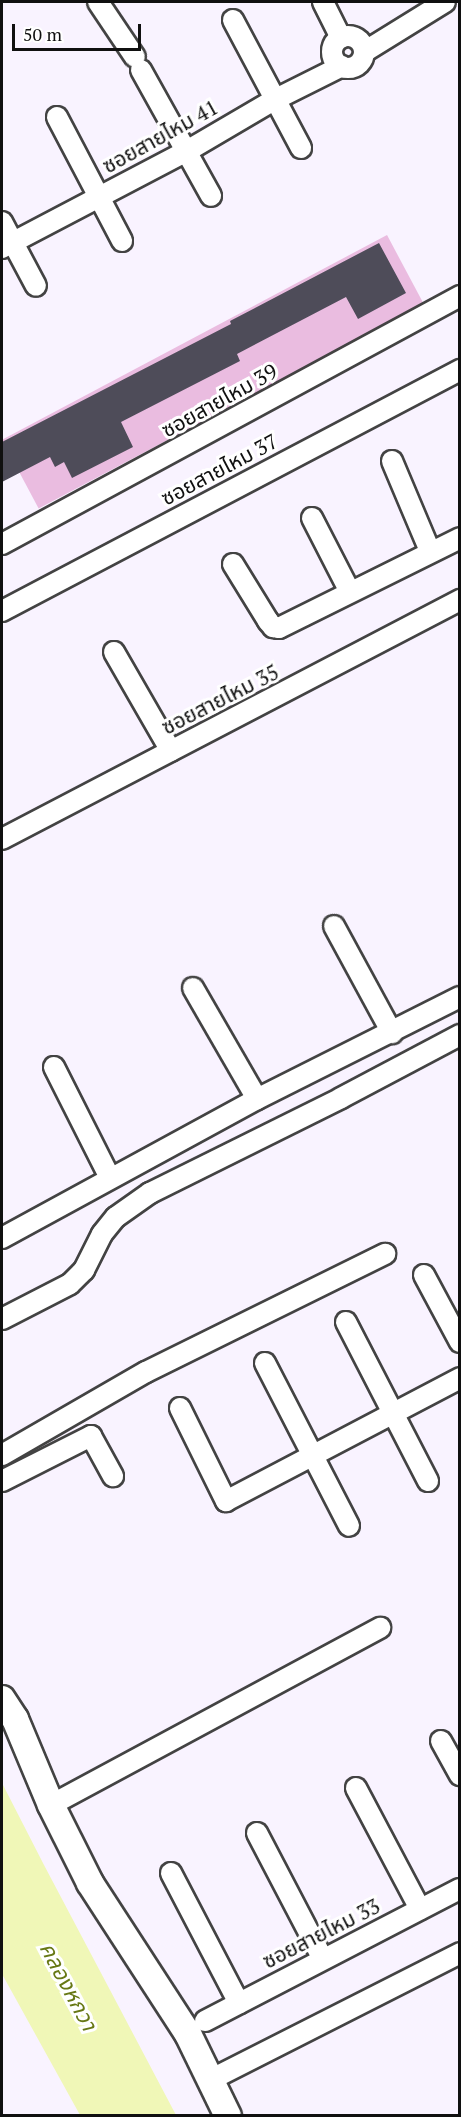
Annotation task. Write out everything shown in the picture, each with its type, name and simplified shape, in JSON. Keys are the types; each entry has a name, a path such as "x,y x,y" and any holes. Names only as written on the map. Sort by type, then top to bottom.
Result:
{"street":[{"path":"98,2 138,63 211,196"},
{"path":"323,2 341,38"},
{"path":"364,52 356,38 341,38 336,42 333,52 334,58 342,66 357,65 364,52 432,5"},
{"path":"233,20 301,148"},
{"name":"ซอยสายไหม 41","path":"7,245 187,151 274,100 342,66"},
{"path":"57,117 122,241"},
{"path":"2,222 7,245 36,286"},
{"name":"ซอยสายไหม 39","path":"2,544 459,296"},
{"name":"ซอยสายไหม 37","path":"2,611 459,370"},
{"path":"392,461 430,551"},
{"path":"312,518 350,592"},
{"path":"233,564 273,627 288,625 459,538"},
{"name":"ซอยสายไหม 35","path":"2,839 459,600"},
{"path":"114,652 171,751"},
{"path":"334,926 392,1033"},
{"path":"193,988 257,1099"},
{"path":"2,1238 257,1099 392,1033 459,997"},
{"path":"2,1319 70,1284 84,1270 102,1234 116,1217 150,1193 341,1098 459,1035"},
{"path":"54,1067 110,1178"},
{"path":"2,1455 146,1372 385,1254"},
{"path":"424,1275 459,1342"},
{"path":"346,1322 428,1481"},
{"path":"265,1363 349,1526"},
{"path":"180,1408 226,1501 459,1378"},
{"path":"2,1481 91,1436 113,1476"},
{"path":"51,1805 380,1628"},
{"path":"2,1699 15,1719 51,1805 103,1907 188,2034 228,2115"},
{"path":"441,1741 459,1775"},
{"path":"356,1788 420,1909"},
{"path":"257,1833 323,1959"},
{"path":"171,1874 239,2003"},
{"name":"ซอยสายไหม 33","path":"205,2021 459,1889"},
{"path":"210,2079 459,1953"}],"shaded area":[{"path":"387,235 424,304 39,509 2,440"}],"water":[{"name":"คลองหกวา","path":"2,1783 176,2115 80,2115 2,1974"}],"building":[{"path":"379,243 406,293 358,319 346,297 237,354 240,361 121,422 133,447 72,478 64,462 55,467 50,457 2,482 2,442 231,324 230,321"}]}
